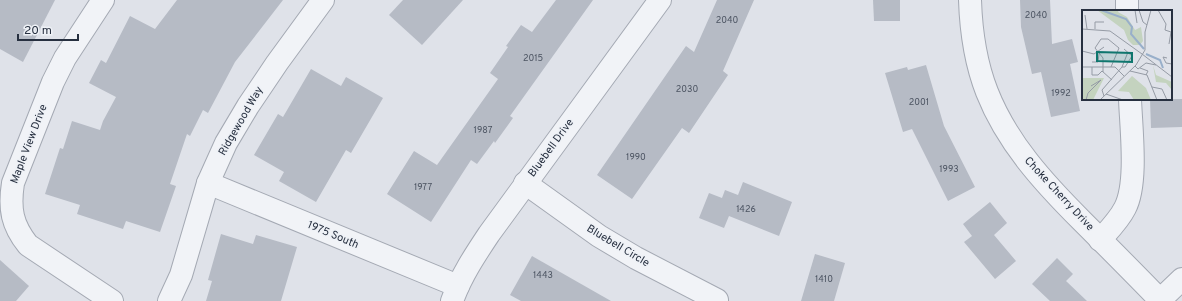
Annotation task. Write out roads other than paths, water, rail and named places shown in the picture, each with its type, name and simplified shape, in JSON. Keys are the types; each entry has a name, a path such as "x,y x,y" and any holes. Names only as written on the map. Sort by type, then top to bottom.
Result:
{"street":[{"name":"Maple View Drive","path":"103,0 65,58 53,82 13,183 11,210 14,223 20,235 28,245 112,301"},
{"name":"Ridgewood Way","path":"168,301 181,275 208,183 226,143 248,106 277,63 323,0"},
{"name":"Bluebell Drive","path":"455,294 472,260 525,184 660,0"},
{"name":"Choke Cherry Drive","path":"970,0 976,53 987,92 1004,127 1025,159 1050,189 1160,301"},
{"path":"1100,240 1126,207 1130,192 1133,172 1130,100"},
{"name":"1975 South","path":"208,183 455,294"},
{"name":"Bluebell Circle","path":"525,184 599,236 656,269 717,300"},
{"path":"1160,301 1182,279"}]}
